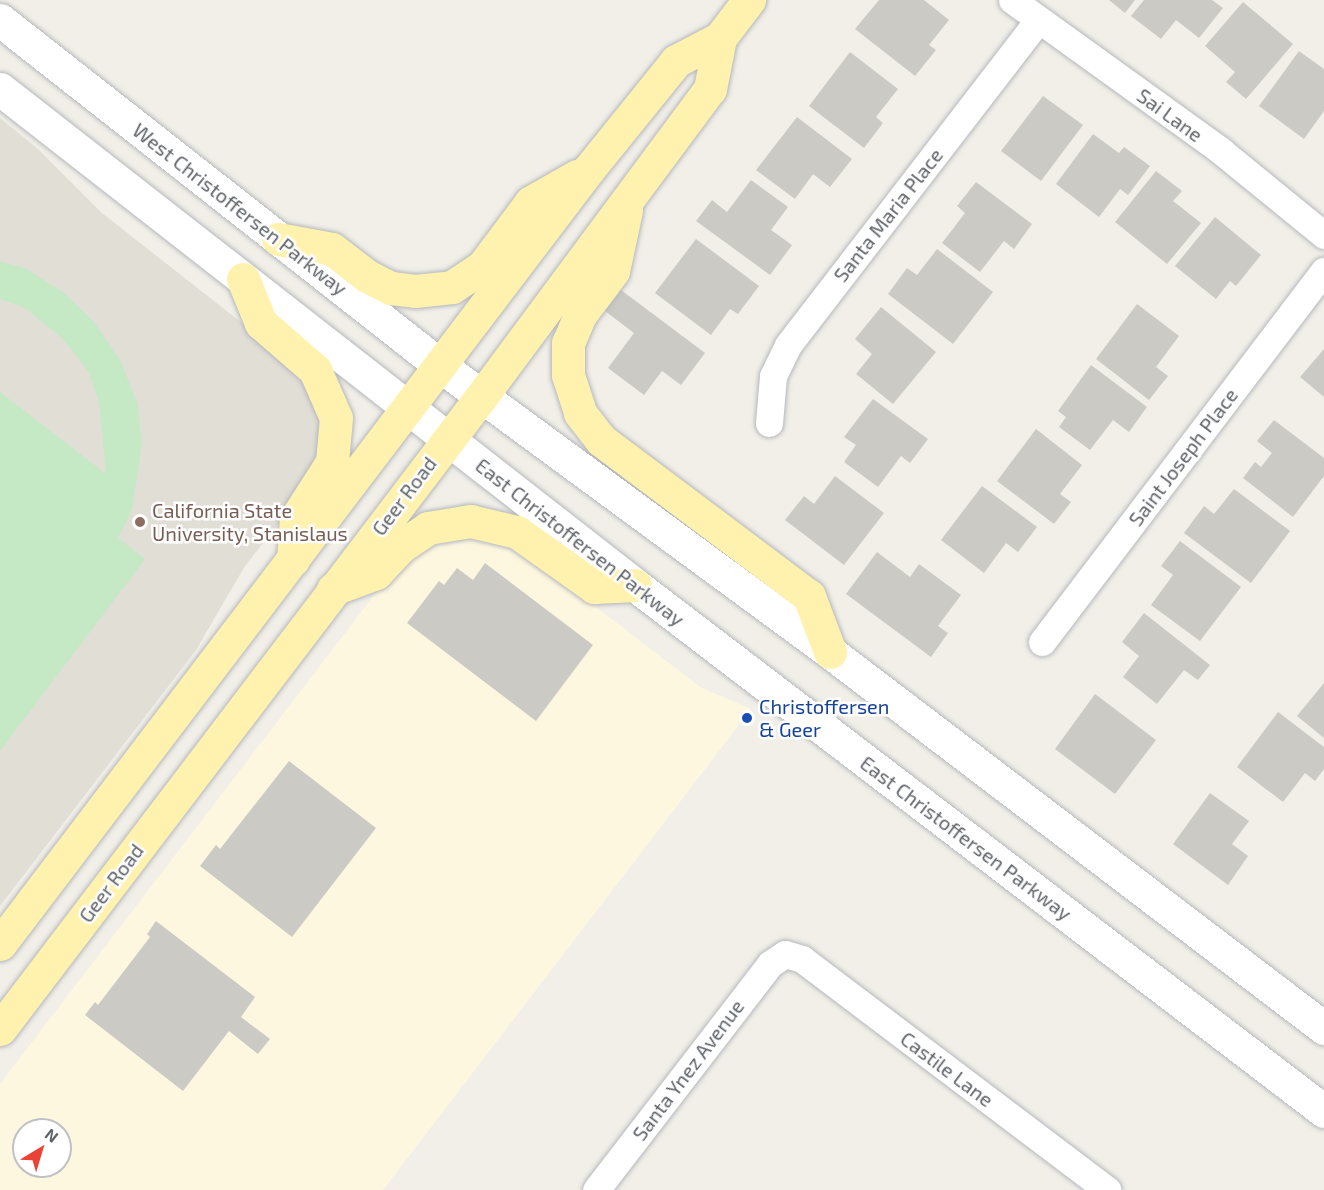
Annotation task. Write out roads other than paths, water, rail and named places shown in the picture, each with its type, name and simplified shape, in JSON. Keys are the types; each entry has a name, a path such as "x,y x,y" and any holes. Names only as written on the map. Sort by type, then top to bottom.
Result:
{"main road":[{"name":"Geer Road","path":"0,944 442,367 589,169 676,61 720,38 749,0"},
{"name":"Geer Road","path":"0,1029 481,397 710,89 720,38"},
{"path":"278,238 332,249 367,276 391,288 415,291 452,287 483,266 531,202 589,169"},
{"path":"629,198 613,271 580,315 568,343 568,375 580,413 601,440 809,596 830,652"},
{"path":"243,279 261,323 315,370 332,401 336,418 337,446 332,462 296,518 293,560"},
{"path":"333,589 376,573 400,547 428,528 470,521 517,532 594,587 634,585"}],"street":[{"name":"Sai Lane","path":"1012,0 1221,151 1324,235"},
{"name":"West Christoffersen Parkway","path":"0,20 481,397"},
{"name":"Santa Maria Place","path":"769,423 773,376 788,345 1038,20"},
{"path":"0,89 409,410"},
{"name":"Saint Joseph Place","path":"1042,642 1324,271"},
{"path":"481,397 830,652 1324,1028"},
{"name":"East Christoffersen Parkway","path":"409,410 634,585 1324,1111"},
{"name":"Santa Ynez Avenue","path":"596,1190 770,964 785,954"},
{"name":"Castile Lane","path":"785,954 802,959 1107,1190"}],"place":[{"name":"California State University, Stanislaus","path":"140,522"},
{"name":"Christoffersen & Geer","path":"747,718"}]}
